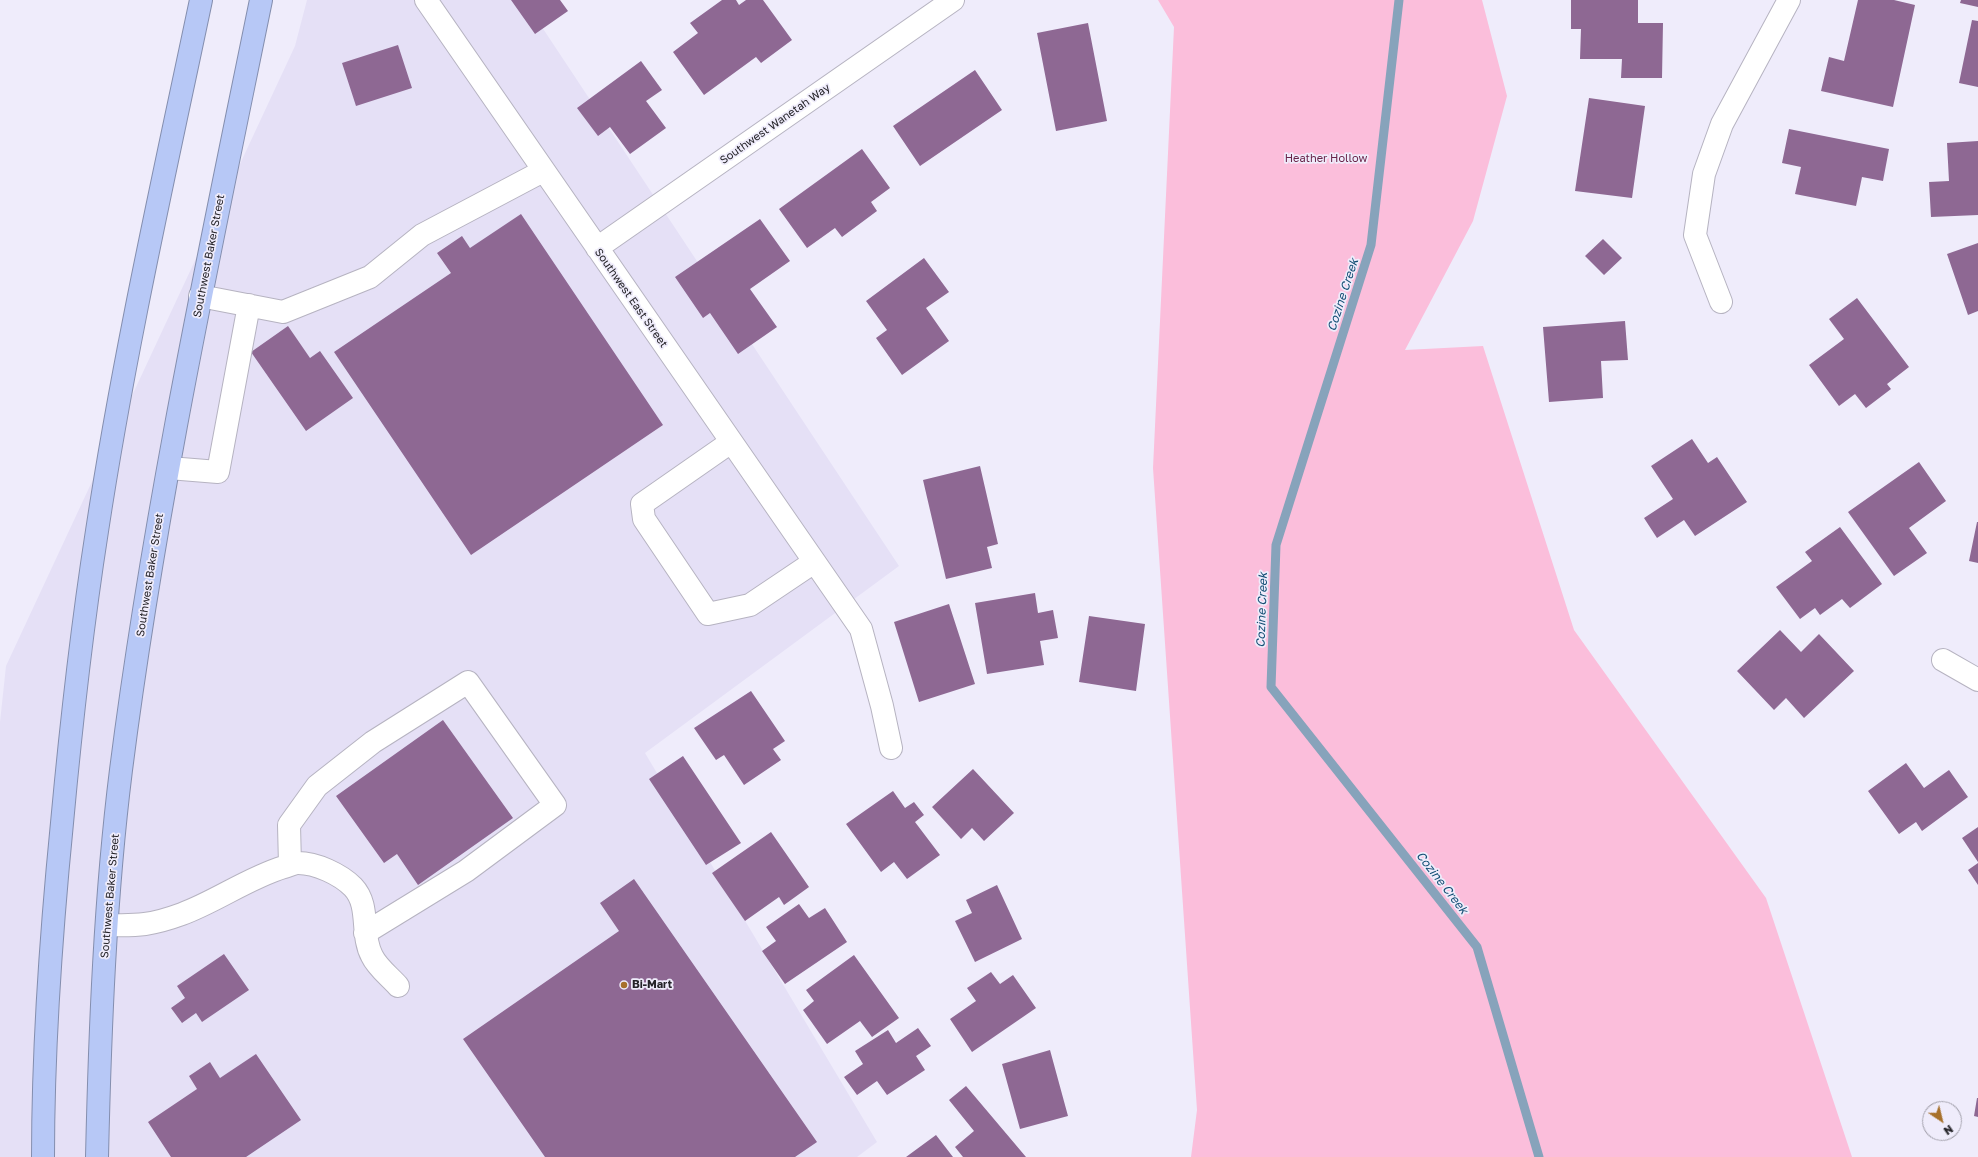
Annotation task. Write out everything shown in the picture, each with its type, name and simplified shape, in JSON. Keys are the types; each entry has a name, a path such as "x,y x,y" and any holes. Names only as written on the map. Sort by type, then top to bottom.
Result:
{"highway":[{"path":"43,1157 47,1014 55,895 67,766 97,531 144,273 201,0"},
{"name":"Southwest Baker Street","path":"97,1157 101,1016 122,764 144,612 200,296 261,0"}],"street":[{"name":"Southwest East Street","path":"426,0 861,629 882,706 891,748"},
{"name":"Southwest Wanetah Way","path":"597,248 952,0"},
{"path":"1721,302 1695,235 1704,174 1722,124 1789,0"},
{"path":"200,296 283,312 370,277 422,235 543,171"},
{"path":"169,468 218,472 249,305"},
{"path":"732,442 642,504 644,519 708,614 750,606 814,562"},
{"path":"1943,660 1978,680"},
{"path":"290,865 289,825 317,786 373,742 468,682 556,805 466,871 365,933"},
{"path":"108,925 139,926 164,920 183,914 266,873 298,863 316,866 336,874 353,887 361,899 365,917 365,933 372,957 398,986"}],"shaded area":[{"path":"307,0 524,0 899,566 645,753 877,1142 857,1157 0,1157 0,722 6,666 295,46"}],"green space":[{"name":"Heather Hollow","path":"1158,0 1482,0 1507,96 1473,221 1405,350 1483,346 1574,630 1766,898 1852,1157 1191,1157 1197,1110 1153,468 1174,27"}],"building":[{"path":"511,0 560,0 568,11 535,34"},
{"path":"722,0 736,0 739,5 746,0 763,0 792,40 761,63 756,57 704,95 673,52 698,33 690,23"},
{"path":"1571,0 1638,0 1638,23 1663,23 1662,78 1621,78 1622,59 1580,59 1581,29 1571,29"},
{"path":"1858,0 1894,0 1915,5 1893,107 1821,91 1829,57 1844,61"},
{"path":"1961,0 1978,0 1978,7 1960,3"},
{"path":"1972,20 1978,21 1978,87 1959,83"},
{"path":"1088,23 1107,121 1056,131 1037,33"},
{"path":"398,45 412,88 356,106 342,63"},
{"path":"641,61 662,90 646,101 666,128 630,154 610,127 598,136 577,108"},
{"path":"975,70 1002,110 920,166 893,126"},
{"path":"1589,98 1645,106 1632,198 1575,191"},
{"path":"1789,129 1889,149 1883,181 1862,177 1856,206 1795,194 1801,167 1782,163"},
{"path":"1978,141 1978,215 1931,217 1929,182 1949,181 1947,143"},
{"path":"862,149 890,188 871,202 877,211 842,237 835,228 807,248 779,209"},
{"path":"521,214 663,425 471,555 334,352 451,273 437,253 462,236 470,248"},
{"path":"760,219 790,261 750,289 777,327 738,354 710,313 703,318 675,277"},
{"path":"1603,239 1622,258 1604,275 1585,256"},
{"path":"1978,243 1978,311 1968,315 1947,254"},
{"path":"924,258 949,292 926,308 949,341 902,375 876,338 887,330 866,301"},
{"path":"1857,298 1909,367 1887,384 1891,389 1866,408 1855,394 1839,406 1809,365 1844,339 1829,319"},
{"path":"1625,321 1628,360 1601,361 1603,398 1549,402 1543,327"},
{"path":"288,326 310,358 320,351 353,398 306,431 251,352"},
{"path":"1692,439 1708,463 1717,457 1747,502 1695,536 1684,520 1657,538 1644,518 1673,499 1651,466"},
{"path":"1919,462 1946,501 1909,528 1927,553 1894,576 1848,512"},
{"path":"980,466 998,544 987,547 992,568 946,579 923,480"},
{"path":"1978,522 1978,563 1969,561"},
{"path":"1840,527 1882,584 1850,608 1842,599 1820,615 1815,608 1800,619 1776,587 1812,561 1805,552"},
{"path":"1035,593 1038,613 1053,610 1058,638 1040,641 1044,665 987,674 975,603"},
{"path":"949,604 975,684 919,702 894,622"},
{"path":"1089,616 1145,624 1136,691 1079,682"},
{"path":"1780,630 1801,652 1819,634 1854,671 1804,718 1786,698 1774,710 1737,671"},
{"path":"751,691 785,741 773,749 781,760 744,785 724,755 716,760 694,728"},
{"path":"443,720 513,818 418,885 397,854 384,863 336,796"},
{"path":"683,756 741,843 706,865 649,779"},
{"path":"1906,763 1924,788 1949,770 1968,797 1922,831 1916,822 1899,834 1868,791"},
{"path":"973,769 1014,813 984,841 972,828 961,839 932,807"},
{"path":"893,791 905,808 914,802 924,815 915,822 940,855 907,879 894,862 881,872 846,824"},
{"path":"1978,827 1978,862 1962,838"},
{"path":"771,832 809,887 784,905 779,897 745,921 712,873"},
{"path":"1978,863 1978,885 1968,870"},
{"name":"Bi-Mart","path":"634,879 817,1142 795,1157 545,1157 463,1039 619,931 600,903"},
{"path":"997,885 1022,939 975,962 955,921 972,913 966,900"},
{"path":"799,904 809,918 825,908 847,942 785,984 762,951 776,941 766,927"},
{"path":"224,954 249,990 202,1022 196,1013 182,1023 171,1008 185,998 177,986"},
{"path":"854,955 899,1018 872,1037 860,1021 827,1044 803,1010 814,1001 806,990"},
{"path":"991,972 1000,984 1013,975 1036,1008 972,1052 950,1019 976,1001 967,988"},
{"path":"918,1028 931,1046 916,1056 925,1070 887,1095 877,1081 857,1095 844,1077 863,1064 855,1051 888,1030 896,1043"},
{"path":"1050,1050 1068,1116 1020,1129 1002,1064"},
{"path":"256,1054 301,1120 246,1157 171,1157 148,1122 197,1089 189,1076 210,1062 220,1078"},
{"path":"966,1086 1026,1157 963,1157 955,1147 974,1131 949,1100"},
{"path":"1978,1098 1978,1117 1974,1116"},
{"path":"936,1135 953,1157 906,1157"}],"waterway":[{"name":"Cozine Creek","path":"1399,0 1371,245 1276,545 1271,687 1477,947 1539,1157"}],"place":[{"name":"Bi-Mart","path":"624,985"}]}
